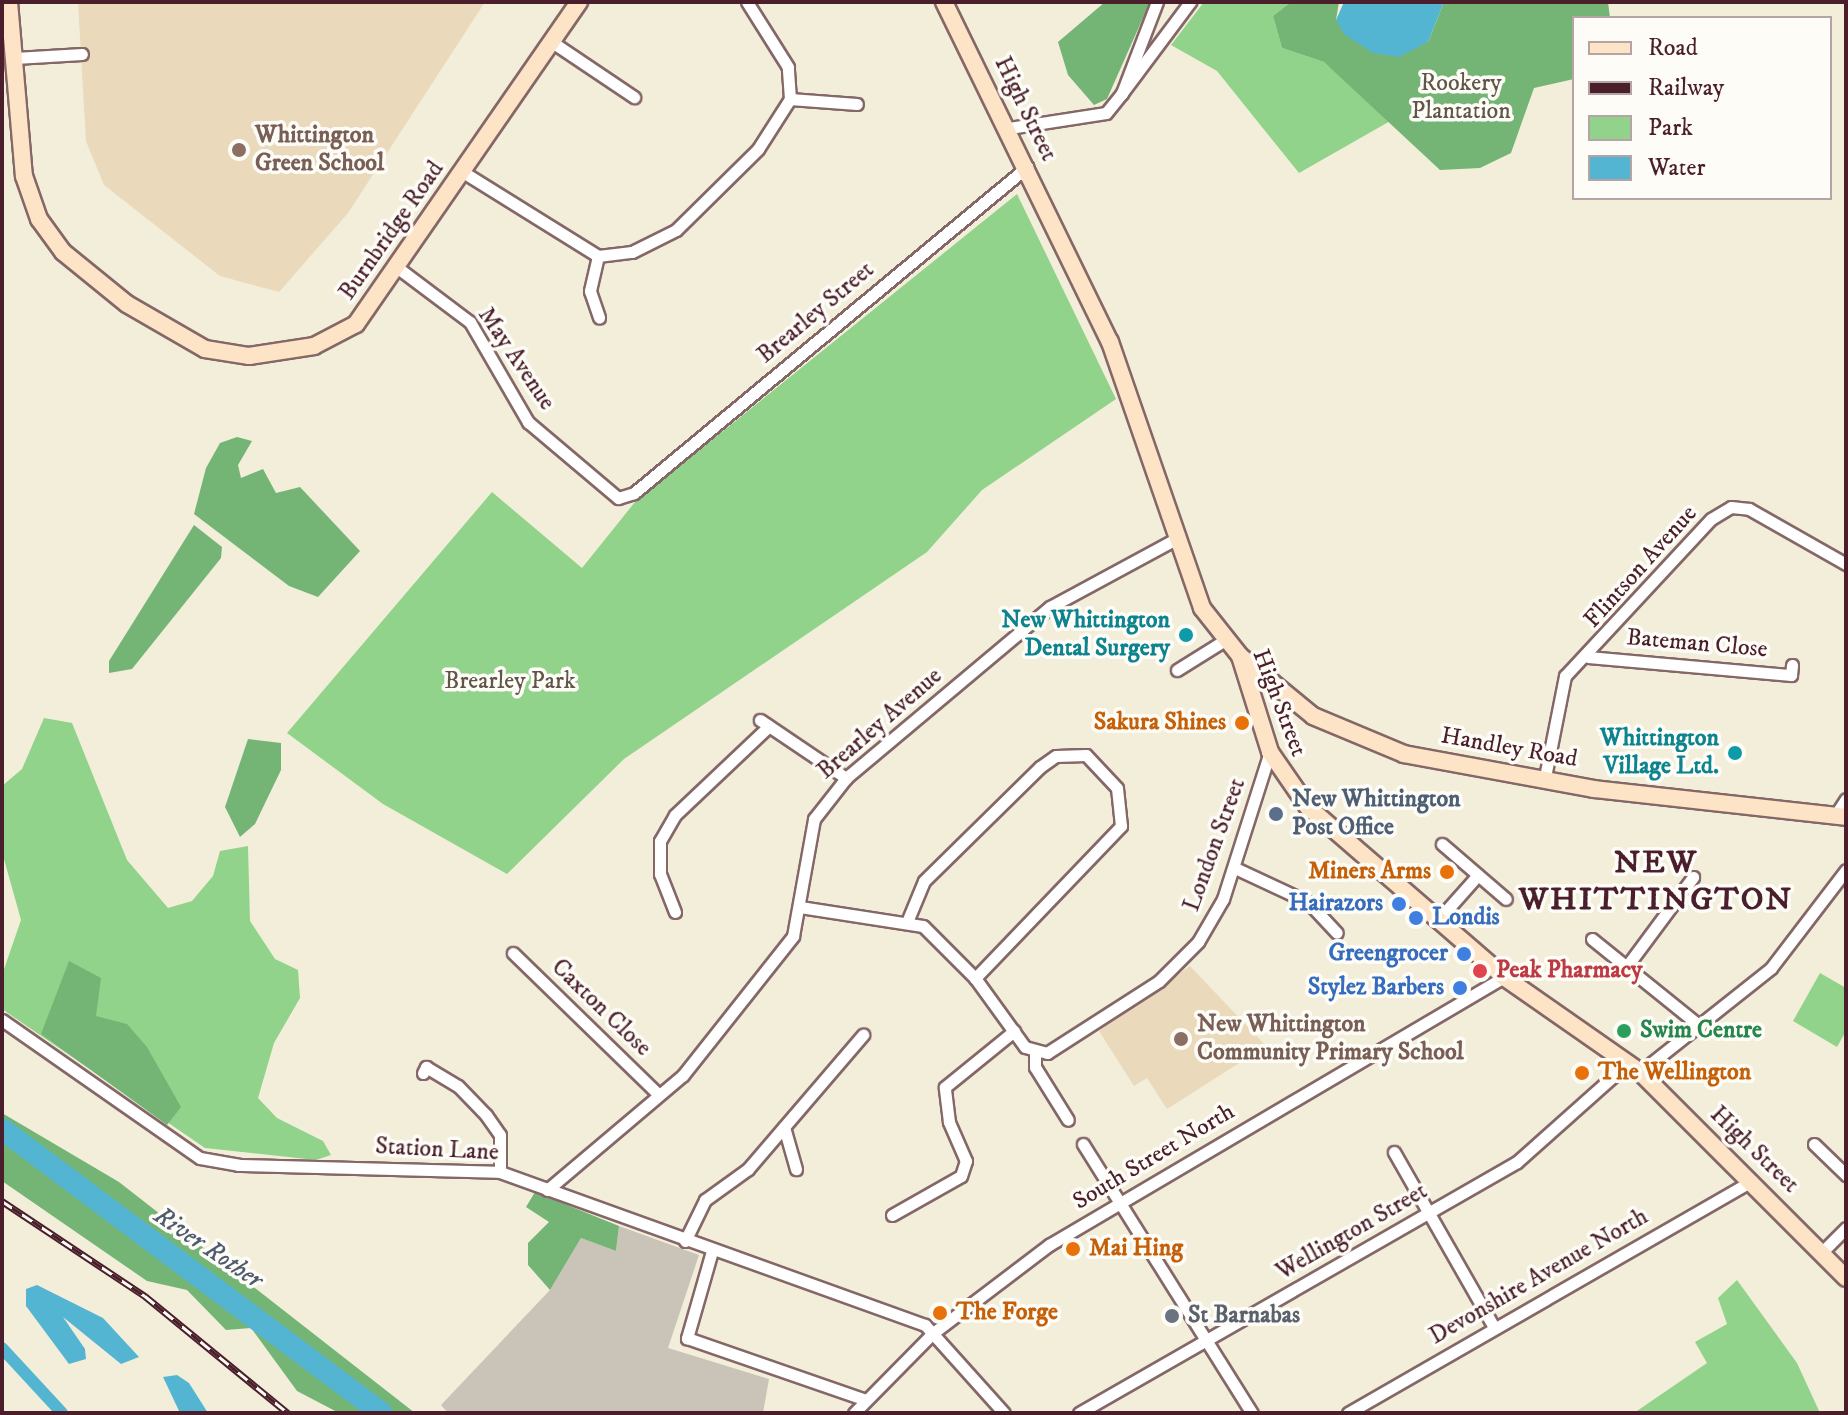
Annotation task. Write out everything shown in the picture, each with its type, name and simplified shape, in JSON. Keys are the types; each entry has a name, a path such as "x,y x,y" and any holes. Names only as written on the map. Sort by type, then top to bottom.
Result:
{"street":[{"name":"Burnbridge Road","path":"9,2 11,66 24,176 39,219 96,280 205,349 249,356 314,346 356,324 398,268 579,2"},
{"path":"463,172 598,256 632,252 676,230 758,149 790,99 788,67 747,2"},
{"name":"High Street","path":"944,2 1009,128 1137,406 1176,539 1202,608 1240,656 1270,752 1308,807 1504,977 1634,1068 1823,1251 1846,1278"},
{"path":"1122,93 1157,2"},
{"path":"1009,128 1035,120 1081,122 1106,113 1190,2"},
{"path":"552,42 634,97"},
{"path":"11,66 82,54"},
{"path":"790,99 857,104"},
{"name":"Brearley Street","path":"634,493 1027,167"},
{"path":"598,256 590,291 599,317"},
{"name":"May Avenue","path":"398,268 470,322 528,422 618,498 634,493"},
{"name":"Flintson Avenue","path":"1545,777 1565,676 1588,657 1711,519 1731,507 1749,509 1846,564"},
{"name":"Brearley Avenue","path":"547,1190 683,1075 793,936 814,819 846,778 1050,607 1176,539"},
{"path":"1177,670 1225,640"},
{"name":"Handley Road","path":"1240,656 1341,732 1404,754 1545,777 1841,816"},
{"name":"Bateman Close","path":"1588,657 1791,675 1792,665"},
{"path":"675,912 660,874 660,841 675,815 764,723 846,778"},
{"name":"London Street","path":"1035,1052 1065,1042 1177,966 1213,922 1235,868 1270,752"},
{"path":"907,922 924,881 1040,767 1056,756 1086,755 1117,788 1121,826 975,978"},
{"path":"1841,816 1846,799"},
{"path":"1442,844 1506,899"},
{"path":"1235,868 1308,902 1337,933"},
{"name":"Wellington Street","path":"1079,1413 1429,1213 1550,1139 1634,1068 1700,1026 1771,968 1846,870"},
{"path":"1438,920 1478,875"},
{"path":"1627,966 1693,877"},
{"path":"800,907 907,922 941,940 975,978 1014,1031 1035,1052 1035,1067 1068,1120"},
{"path":"1592,939 1700,1026"},
{"name":"Caxton Close","path":"513,953 658,1094"},
{"name":"South Street North","path":"854,1413 863,1399 933,1333 1049,1245 1504,977"},
{"name":"Station Lane","path":"2,1020 211,1162 500,1172 933,1333"},
{"path":"892,1215 961,1176 966,1161 949,1122 945,1087 1014,1031"},
{"path":"685,1241 705,1200 748,1169 863,1035"},
{"path":"423,1073 426,1067 458,1086 486,1115 500,1135 500,1172"},
{"path":"784,1127 796,1169"},
{"path":"1083,1144 1125,1201 1252,1413"},
{"path":"1814,1144 1846,1175"},
{"path":"1394,1152 1494,1327"},
{"name":"Devonshire Avenue North","path":"1348,1413 1752,1181"},
{"path":"1823,1251 1846,1228"},
{"path":"712,1251 687,1338 863,1399"},
{"path":"933,1333 1004,1413"}],"shaded area":[{"name":"Whittington Green School","path":"78,2 485,2 348,213 279,292 220,276 104,185 86,141"},
{"name":"New Whittington Community Primary School","path":"1190,966 1266,1046 1167,1109 1147,1078 1134,1086 1099,1031"},
{"path":"619,1226 699,1255 668,1348 769,1379 763,1413 448,1413 441,1405 550,1290 581,1238 616,1251"}],"green space":[{"path":"1105,2 1150,2 1107,99 1094,105 1068,75 1058,42"},
{"path":"1204,2 1291,2 1273,16 1282,48 1324,62 1392,120 1299,173 1217,71 1171,45"},
{"name":"Rookery Plantation","path":"1291,2 1339,2 1336,20 1428,42 1444,2 1608,2 1610,16 1572,16 1572,79 1534,88 1511,153 1480,168 1440,170 1324,62 1282,48 1273,16"},
{"name":"Brearley Park","path":"1017,194 1116,399 982,490 927,552 624,759 507,874 383,804 287,733 492,492 582,568 635,502"},
{"path":"237,437 252,441 238,465 241,478 263,469 276,493 300,487 360,551 318,597 289,586 194,514 206,468 220,443"},
{"path":"194,525 222,547 221,558 132,669 109,673 109,661"},
{"path":"44,718 72,723 127,860 168,908 192,901 213,876 220,851 248,846 250,921 275,959 298,970 300,998 274,1043 258,1098 277,1118 323,1141 331,1155 316,1160 205,1148 2,1009 2,975 21,920 2,852 2,786 22,769"},
{"path":"248,739 281,743 281,770 255,824 240,837 225,807"},
{"path":"69,961 101,978 96,1016 127,1024 147,1047 181,1107 167,1125 41,1034"},
{"path":"1820,973 1846,988 1846,1031 1837,1047 1793,1021"},
{"path":"2,1113 119,1182 415,1413 339,1413 297,1391 251,1328 226,1330 187,1290 147,1281 2,1181"},
{"path":"535,1192 619,1226 616,1251 581,1238 550,1290 528,1265 528,1243 549,1222 526,1207"},
{"path":"1737,1280 1797,1363 1820,1413 1634,1413 1707,1363 1695,1342 1727,1324 1718,1298"}],"water":[{"path":"1344,2 1444,2 1428,42 1399,57 1373,53 1344,34 1336,20"},
{"path":"37,1285 103,1318 139,1357 121,1364 63,1317 85,1349 86,1359 69,1364 26,1306 26,1289"},
{"path":"177,1375 189,1383 208,1413 180,1413 163,1377"}],"waterway":[{"name":"River Rother","path":"2,1129 382,1413"},
{"path":"2,1348 62,1413"}],"railway":[{"path":"2,1201 145,1296 288,1413"}],"place":[{"name":"Whittington Green School","path":"239,150"},
{"name":"New Whittington Dental Surgery","path":"1186,635"},
{"name":"Sakura Shines","path":"1242,723"},
{"name":"Whittington Village Ltd.","path":"1735,753"},
{"name":"New Whittington Post Office","path":"1276,814"},
{"name":"Miners Arms","path":"1447,872"},
{"name":"Hairazors","path":"1399,904"},
{"name":"Londis","path":"1416,918"},
{"name":"Greengrocer","path":"1464,954"},
{"name":"Peak Pharmacy","path":"1480,971"},
{"name":"Stylez Barbers","path":"1460,988"},
{"name":"Swim Centre","path":"1624,1031"},
{"name":"New Whittington Community Primary School","path":"1181,1039"},
{"name":"The Wellington","path":"1582,1073"},
{"name":"Mai Hing","path":"1073,1249"},
{"name":"The Forge","path":"940,1313"},
{"name":"St Barnabas","path":"1172,1316"}],"district":[{"name":"NEW WHITTINGTON","path":"1656,882"}]}
